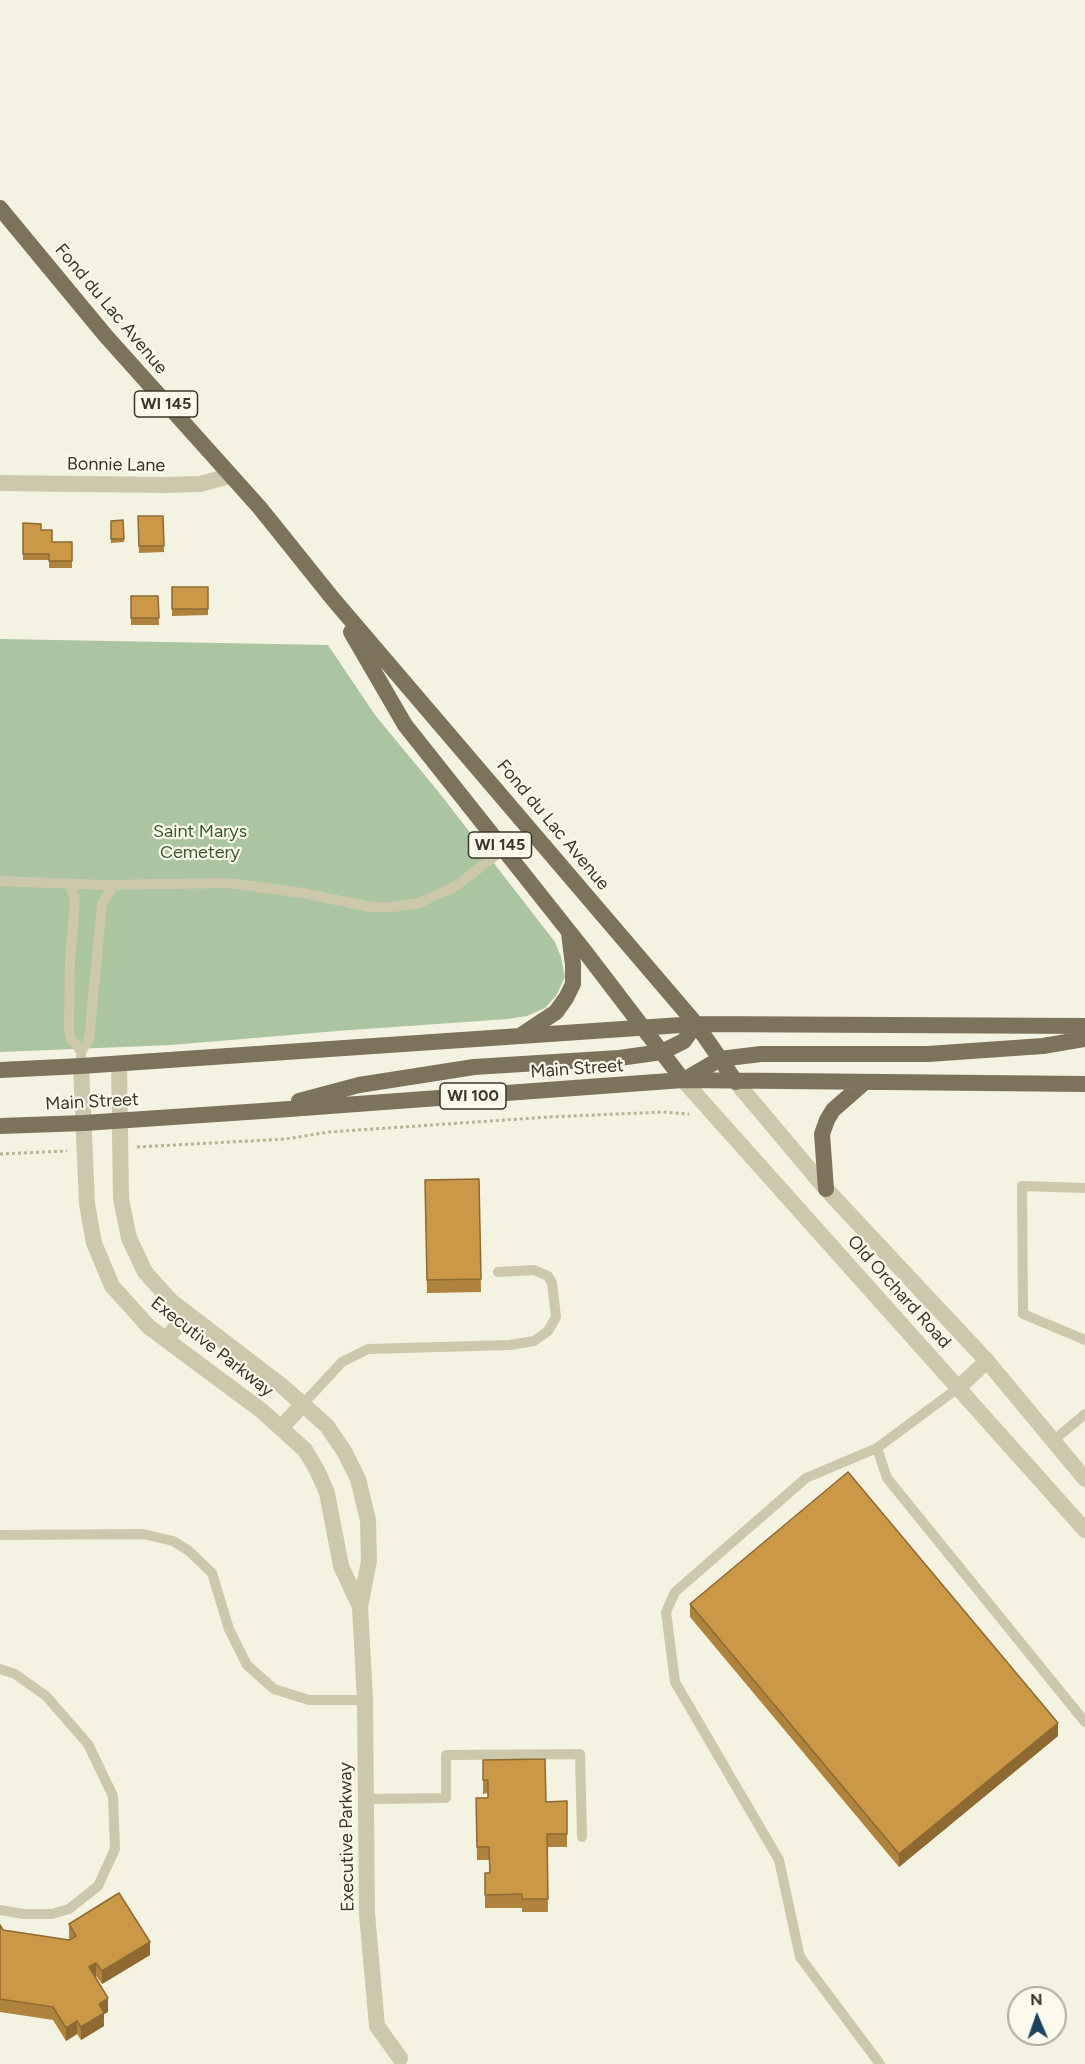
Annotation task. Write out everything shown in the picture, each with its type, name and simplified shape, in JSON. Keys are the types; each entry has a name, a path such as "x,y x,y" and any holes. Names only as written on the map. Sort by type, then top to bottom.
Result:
{"main road":[{"name":"Fond du Lac Avenue","path":"2,216 260,508 333,599 696,1024 736,1082"},
{"name":"Fond du Lac Avenue","path":"333,599 405,725 683,1080"},
{"path":"519,1036 556,1012 573,984 569,932"},
{"name":"Main Street","path":"0,1070 81,1059 119,1064 696,1024 1085,1026"},
{"path":"262,1112 359,1085 474,1067 619,1058 662,1052 684,1041 696,1024"},
{"path":"683,1080 720,1059 761,1054 928,1054 1043,1046 1085,1039"},
{"name":"Main Street","path":"0,1126 262,1112 683,1080 1085,1084"},
{"path":"826,1189 822,1134 827,1120 833,1110 865,1082"}],"street":[{"name":"Bonnie Lane","path":"0,483 200,484 230,476"},
{"name":"Executive Parkway","path":"81,1059 87,1204 93,1243 112,1286 148,1327 262,1411 305,1449 327,1493 341,1566 360,1606"},
{"name":"Executive Parkway","path":"119,1064 121,1199 129,1238 145,1272 171,1301 281,1385 327,1426 344,1451 358,1479 368,1520 369,1561 360,1606 365,1700 367,1914 377,2026 400,2061"},
{"name":"Old Orchard Road","path":"683,1080 1085,1530"},
{"name":"Old Orchard Road","path":"736,1082 826,1189 987,1361 1085,1479"},
{"path":"166,1340 187,1313"},
{"path":"958,1388 987,1361"},
{"path":"281,1428 303,1404"}],"lane":[{"path":"0,881 114,885 228,883 302,893 371,907 393,907 419,903 456,886 504,849"},
{"path":"70,884 75,900 70,960 69,1029 71,1040 77,1045 81,1059"},
{"path":"81,1059 89,1039 102,904 114,885"},
{"path":"1085,1188 1022,1186 1023,1314 1085,1340"},
{"path":"303,1404 342,1362 368,1349 510,1345 534,1341 548,1331 556,1317 552,1283 548,1276 534,1270 498,1272"},
{"path":"880,2064 800,1957 779,1860 675,1682 666,1612 675,1592 806,1478 878,1448 958,1388"},
{"path":"1053,1441 1085,1414"},
{"path":"878,1448 887,1478 1085,1722"},
{"path":"0,1535 143,1534 173,1541 189,1551 212,1573 229,1629 247,1665 274,1689 309,1700 365,1700"},
{"path":"0,1669 15,1674 46,1696 88,1744 113,1796 115,1849 98,1886 69,1909 52,1914 23,1914 0,1910"},
{"path":"366,1799 446,1798 446,1755 580,1754 582,1837"}],"path":[{"path":"147,1146 286,1139 329,1132 549,1117 663,1112 693,1114"},
{"path":"0,1154 57,1152"}],"green space":[{"name":"Saint Marys Cemetery","path":"0,639 328,645 375,715 437,790 555,942 565,977 556,996 545,1008 527,1016 508,1019 171,1045 0,1052"}],"building":[{"path":"138,516 163,516 164,546 139,546"},
{"path":"123,520 124,539 111,539 111,521"},
{"path":"23,523 41,524 41,530 52,530 52,542 72,542 72,561 49,561 49,554 23,554"},
{"path":"172,587 208,587 208,609 172,609"},
{"path":"131,596 158,596 159,618 131,618"},
{"path":"479,1179 481,1279 427,1280 425,1180"},
{"path":"848,1472 1058,1723 899,1854 690,1604"},
{"path":"545,1759 546,1802 567,1801 567,1834 547,1834 548,1899 522,1899 522,1894 485,1895 485,1873 490,1873 489,1847 477,1847 476,1798 488,1798 488,1780 483,1780 483,1760"},
{"path":"119,1893 150,1942 102,1971 96,1963 89,1967 108,1998 99,2004 104,2013 81,2027 77,2021 66,2028 53,2007 0,1999 0,1925 3,1930 69,1940 76,1936 69,1924"}]}
